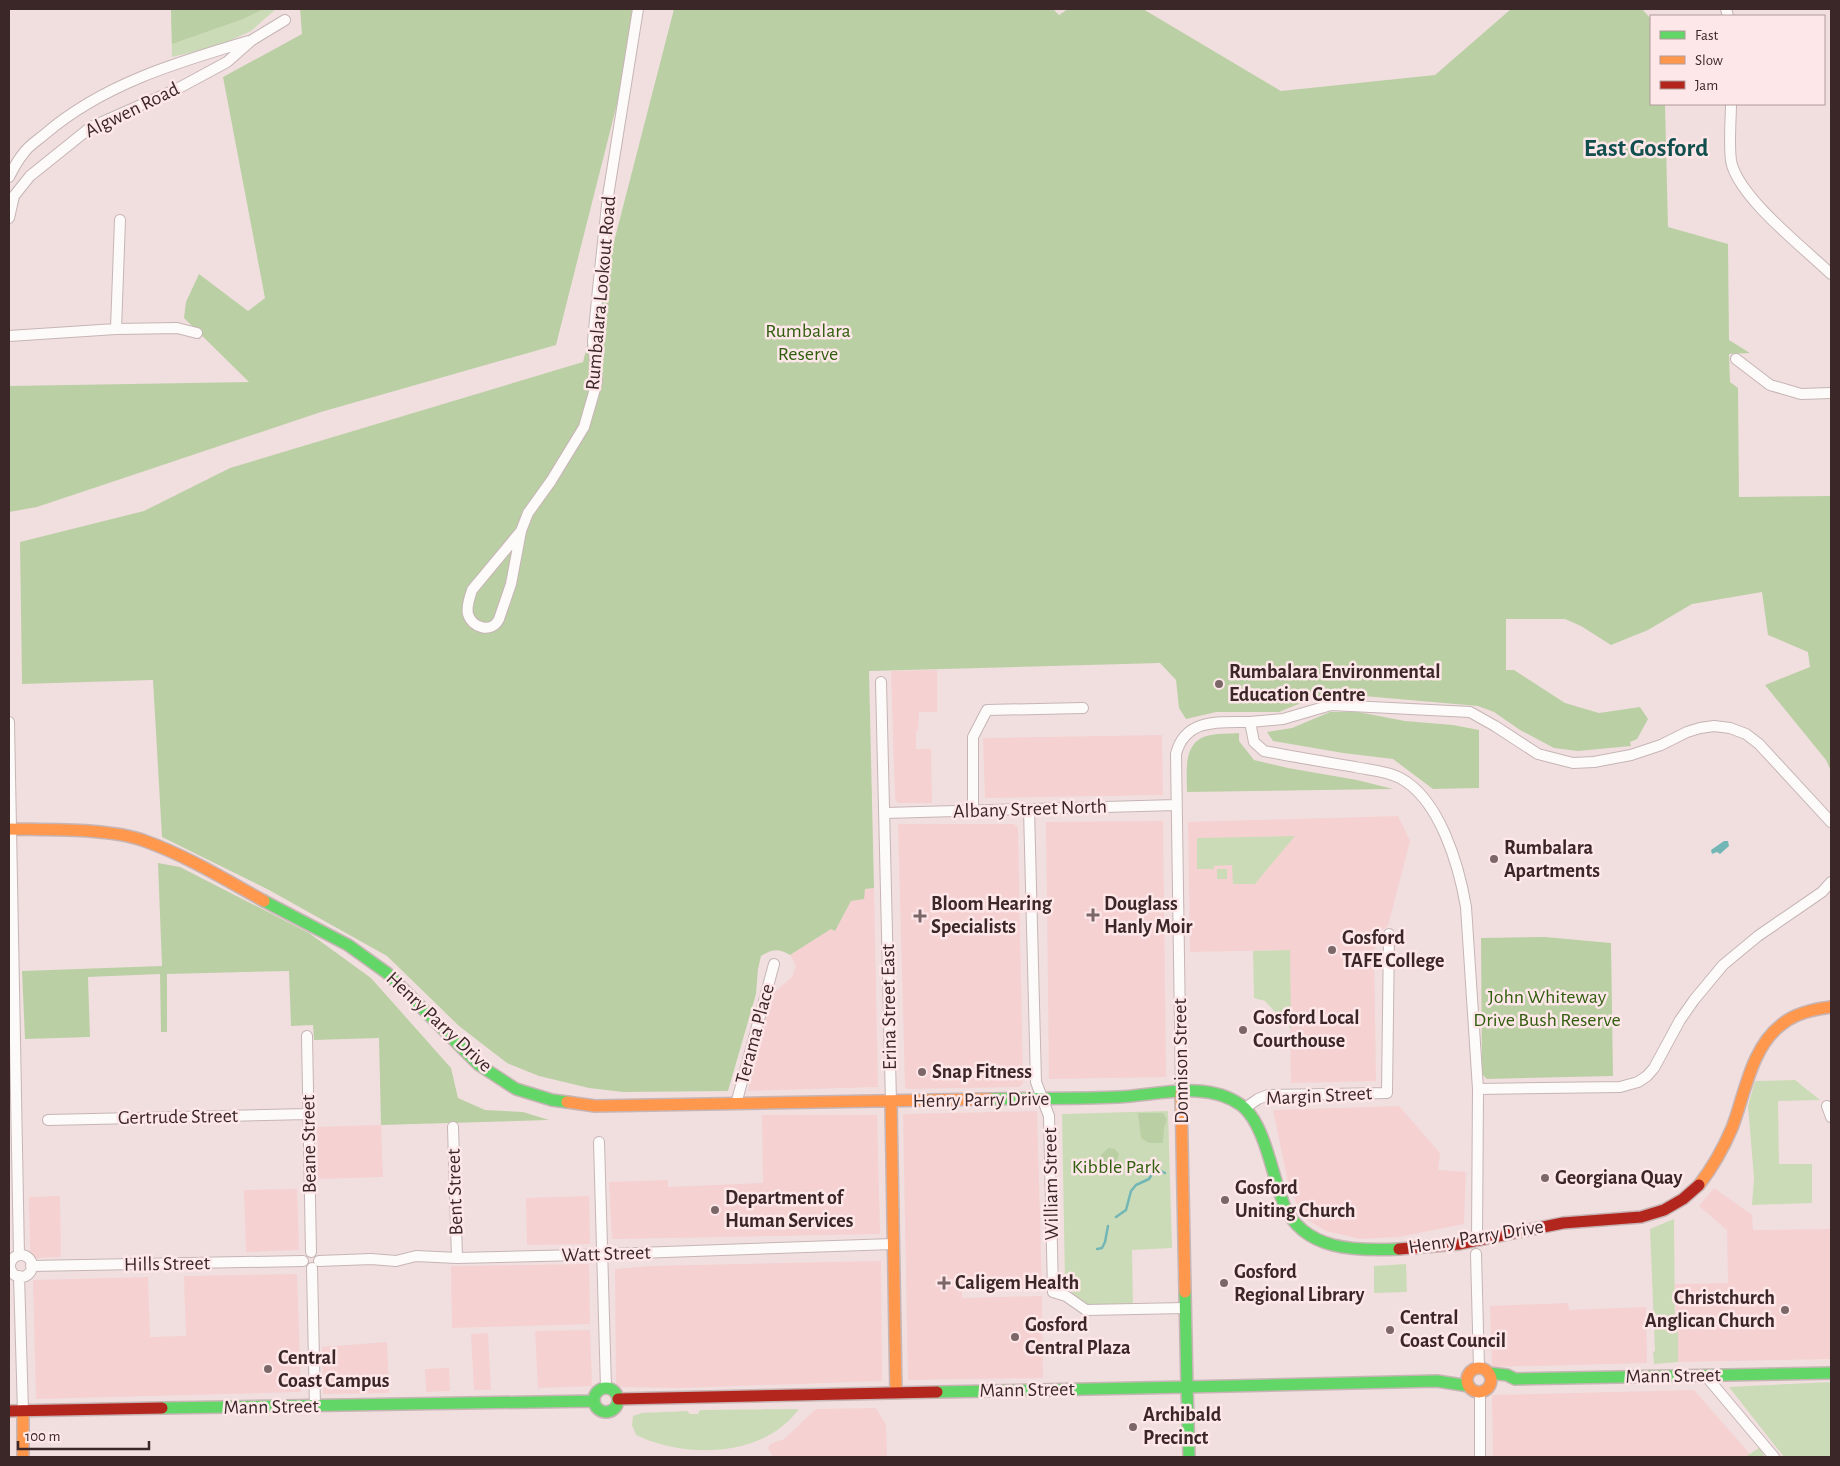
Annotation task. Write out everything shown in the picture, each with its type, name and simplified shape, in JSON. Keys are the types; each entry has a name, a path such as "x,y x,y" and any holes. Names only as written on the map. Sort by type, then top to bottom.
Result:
{"main road":[{"name":"Henry Parry Drive","path":"10,829 113,834 144,840 182,857 356,951 387,973 478,1065 516,1089 552,1100 595,1106 1043,1099 1198,1092 1221,1095 1238,1102 1257,1123 1284,1207 1297,1226 1314,1240 1338,1248 1365,1250 1421,1248 1477,1240 1567,1223 1640,1217 1661,1211 1680,1202 1697,1188 1715,1163 1738,1109 1752,1068 1767,1039 1787,1020 1806,1012 1831,1007"},
{"name":"Donnison Street","path":"1181,1093 1188,1457"},
{"name":"Erina Street East","path":"891,1102 896,1393"},
{"name":"Mann Street","path":"9,1411 594,1401 597,1408 607,1412 614,1410 618,1399 1437,1382 1476,1376 1507,1375 1515,1379 1831,1373"},
{"path":"1476,1376 1491,1380 1487,1390 1480,1392 1473,1390 1476,1376"},
{"name":"Mann Street","path":"1490,1385 1508,1384 1515,1379"},
{"path":"594,1401 599,1391 606,1388 613,1390 618,1399"},
{"path":"23,1457 24,1411"}],"street":[{"name":"Rumbalara Lookout Road","path":"521,531 472,590 468,602 468,614 475,624 482,628 489,628 497,624 499,620 511,584 521,531 528,513 551,481 584,427 596,382 593,341 608,196 638,9"},
{"name":"Algwen Road","path":"9,218 14,196 30,176 91,127 177,89 227,62 252,40 285,20"},
{"name":"Algwen Road","path":"9,177 23,152 52,128 89,102 130,81 252,40"},
{"path":"1731,105 1731,163 1738,181 1761,209 1831,274"},
{"path":"116,329 120,220"},
{"path":"9,336 116,329 177,328 197,333"},
{"path":"1736,359 1770,385 1801,394 1831,393"},
{"name":"Erina Street East","path":"881,682 891,1102"},
{"name":"Donnison Street","path":"1181,1093 1176,754 1184,736 1190,731 1206,724 1283,719 1332,705 1470,712 1538,754 1561,762 1584,764 1646,751 1700,728 1714,726 1730,728 1746,734 1759,744 1831,822"},
{"path":"973,810 973,737 988,710 1083,708"},
{"path":"9,722 16,1087 12,1118 19,1255"},
{"path":"1250,722 1254,742 1260,749 1380,772 1399,778 1425,800 1438,819 1463,888 1466,907 1478,1090 1477,1240"},
{"name":"Albany Street North","path":"884,814 1176,805"},
{"name":"William Street","path":"1029,809 1036,1082 1049,1116 1053,1292 1066,1296 1086,1310 1185,1308"},
{"path":"1478,1090 1620,1087 1638,1082 1654,1068 1680,1020 1709,980 1758,936 1814,898 1831,882"},
{"name":"Margin Street","path":"1245,1108 1268,1095 1387,1093 1389,934"},
{"name":"Terama Place","path":"736,1104 774,964"},
{"name":"Beane Street","path":"307,1036 311,1252"},
{"path":"9,1071 16,1087"},
{"path":"1827,1106 1831,1117"},
{"name":"Gertrude Street","path":"48,1120 308,1114"},
{"name":"Bent Street","path":"453,1127 458,1258"},
{"path":"599,1142 606,1388"},
{"name":"Watt Street","path":"315,1265 371,1259 396,1261 416,1256 458,1258 893,1244"},
{"path":"315,1265 307,1267 303,1261 306,1254 311,1252 316,1254 315,1406"},
{"path":"1476,1254 1476,1376"},
{"path":"19,1255 28,1258 31,1266 26,1275 19,1276 12,1272 9,1266 11,1260 19,1255"},
{"name":"Hills Street","path":"31,1266 303,1261"},
{"path":"19,1276 24,1411"},
{"path":"1705,1375 1771,1457"},
{"path":"1480,1392 1480,1457"}],"shaded area":[{"path":"937,670 937,712 919,712 918,731 916,731 916,749 931,749 932,803 898,803 895,799 891,671"},
{"path":"1162,735 1163,795 985,798 983,738"},
{"name":"Gosford TAFE College","path":"1398,816 1410,841 1388,926 1378,933 1374,951 1376,1081 1291,1083 1289,950 1190,952 1188,822"},
{"path":"1163,821 1166,1077 1049,1079 1046,822"},
{"path":"898,824 1014,824 1018,828 1023,1083 1020,1087 907,1089 905,1087"},
{"path":"874,888 878,1087 748,1091 771,995 792,977 796,966 790,955 831,929 835,931 851,901 864,899 864,889"},
{"path":"1399,1106 1440,1153 1438,1170 1466,1172 1464,1224 1399,1237 1360,1239 1326,1231 1306,1219 1300,1211 1289,1187 1273,1110"},
{"path":"1037,1111 1042,1289 962,1291 962,1298 1042,1296 1043,1378 908,1380 903,1114"},
{"path":"762,1115 877,1115 880,1234 612,1239 609,1182 668,1180 668,1187 763,1183"},
{"path":"381,1125 383,1177 318,1179 317,1127"},
{"path":"1714,1188 1752,1215 1753,1230 1831,1229 1831,1359 1677,1362 1675,1284 1728,1283 1727,1230 1699,1206"},
{"path":"297,1189 299,1250 246,1252 244,1190"},
{"path":"60,1196 61,1257 36,1258 30,1251 29,1197"},
{"path":"589,1196 590,1244 527,1245 526,1198"},
{"path":"881,1261 882,1381 681,1388 616,1387 615,1269 649,1266"},
{"path":"589,1264 590,1324 452,1328 451,1266"},
{"path":"297,1274 301,1392 36,1399 33,1280 148,1277 150,1337 186,1336 184,1276"},
{"path":"1568,1303 1569,1310 1646,1307 1647,1363 1492,1367 1490,1306"},
{"path":"590,1330 592,1386 538,1388 535,1331"},
{"path":"488,1333 491,1390 474,1390 471,1334"},
{"path":"387,1342 389,1393 323,1394 322,1347"},
{"path":"449,1368 450,1391 426,1392 425,1369"},
{"path":"1694,1390 1750,1454 1745,1457 1493,1457 1492,1395"},
{"path":"876,1408 886,1425 887,1457 773,1457 768,1448 770,1444 784,1439 816,1409"}],"green space":[{"path":"171,9 276,9 251,31 218,46 172,57"},
{"path":"171,9 264,9 243,19 172,44"},
{"path":"300,9 641,9 556,345 321,412 37,507 9,512 9,386 249,382 184,318 186,302 199,274 248,311 265,298 223,77 302,34"},
{"name":"Rumbalara Reserve","path":"674,9 1053,9 1059,15 1068,9 1143,9 1281,91 1435,75 1511,9 1642,9 1650,18 1650,105 1665,105 1668,227 1728,244 1729,340 1750,353 1729,354 1730,382 1738,388 1739,497 1831,496 1831,771 1826,760 1765,685 1810,667 1808,652 1768,635 1762,592 1692,604 1648,630 1611,645 1581,626 1565,619 1506,619 1506,670 1514,670 1565,703 1599,713 1640,707 1648,719 1637,739 1630,742 1631,746 1578,751 1554,748 1520,730 1494,712 1478,706 1352,695 1311,699 1279,712 1216,712 1186,719 1179,708 1176,680 1160,663 869,671 874,888 865,889 864,899 851,901 835,931 831,929 790,955 776,950 761,956 756,994 728,1091 623,1092 589,1088 539,1076 507,1063 459,1026 387,956 269,890 162,837 153,680 22,684 20,542 144,511 230,468 583,362"},
{"path":"1330,712 1358,712 1405,721 1453,725 1479,730 1479,788 1433,789 1393,759 1273,741 1267,732 1292,728"},
{"path":"1239,733 1239,741 1254,760 1393,789 1187,792 1188,757 1195,743 1211,735"},
{"path":"1295,836 1255,884 1233,884 1232,865 1214,866 1214,869 1197,869 1197,838"},
{"path":"158,863 180,867 309,933 371,978 451,1068 458,1098 485,1110 523,1112 549,1120 381,1125 379,1038 314,1040 313,1025 291,1026 289,971 167,974 167,1032 161,1032 160,974 88,977 90,1037 25,1039 22,971 162,966"},
{"path":"1217,869 1227,869 1227,879 1217,879"},
{"name":"John Whiteway Drive Bush Reserve","path":"1545,937 1611,943 1613,1076 1487,1079 1482,1074 1481,938"},
{"path":"1290,950 1291,1029 1265,1001 1254,998 1253,951"},
{"path":"1795,1080 1820,1100 1778,1101 1779,1164 1812,1164 1812,1203 1752,1205 1754,1178 1748,1106 1755,1081"},
{"name":"Kibble Park","path":"1168,1111 1172,1248 1132,1250 1133,1305 1089,1308 1080,1303 1065,1283 1062,1114"},
{"path":"1138,1113 1163,1113 1167,1119 1163,1143 1149,1143 1141,1138"},
{"path":"1108,1148 1115,1149 1119,1154 1115,1163 1105,1167 1101,1155"},
{"path":"1674,1219 1675,1326 1678,1326 1678,1362 1654,1364 1650,1229"},
{"path":"1406,1264 1407,1292 1374,1293 1374,1266"},
{"path":"1831,1382 1831,1457 1784,1457 1729,1387"},
{"path":"799,1409 784,1425 765,1437 745,1445 723,1449 700,1450 656,1443 636,1435 632,1425 633,1416 642,1413 687,1411 690,1414 698,1414 700,1410"},
{"path":"1759,1448 1765,1457 1745,1457"}],"water":[{"path":"1724,841 1728,841 1729,846 1720,854 1717,852 1712,854 1711,850"}],"waterway":[{"path":"1116,1217 1126,1210 1131,1191 1136,1185 1149,1179 1154,1171 1159,1170 1165,1173"},
{"path":"1097,1249 1102,1248 1105,1242 1108,1226"}],"traffic: fast":[{"path":"264,901 348,945 387,973 479,1065 516,1089 552,1100 567,1102"},
{"path":"990,1099 1119,1097 1182,1091 1198,1091 1228,1097 1246,1109 1254,1120 1265,1145 1284,1205 1293,1220 1304,1232 1318,1240 1349,1248 1399,1249"},
{"path":"1185,1292 1187,1387 1437,1381 1469,1386"},
{"path":"1489,1373 1507,1375 1515,1379 1831,1373"},
{"path":"937,1392 1187,1387 1189,1457"},
{"path":"606,1388 611,1389 617,1395 618,1400 617,1405 611,1411 606,1412 601,1411 595,1405 594,1400 595,1395 601,1389 606,1388"},
{"path":"162,1408 594,1401"}],"traffic: slow":[{"path":"9,829 78,830 131,837 176,854 264,901"},
{"path":"1699,1185 1725,1143 1732,1128 1750,1072 1763,1046 1771,1035 1786,1021 1798,1015 1811,1010 1831,1007"},
{"path":"1181,1093 1185,1292"},
{"path":"567,1102 595,1106 990,1099"},
{"path":"891,1102 896,1393"},
{"path":"1479,1368 1484,1369 1490,1375 1491,1380 1490,1385 1484,1391 1479,1392 1474,1391 1468,1385 1467,1380 1468,1375 1474,1369 1479,1368"},
{"path":"23,1411 23,1457"}],"traffic: jam":[{"path":"1399,1249 1459,1244 1563,1223 1641,1217 1664,1210 1683,1199 1699,1185"},
{"path":"618,1399 937,1392"},
{"path":"9,1411 162,1408"}],"place":[{"name":"Rumbalara Environmental Education Centre","path":"1219,684"},
{"name":"Rumbalara Apartments","path":"1494,859"},
{"name":"Douglass Hanly Moir","path":"1093,915"},
{"name":"Bloom Hearing Specialists","path":"920,916"},
{"name":"Gosford TAFE College","path":"1332,950"},
{"name":"Gosford Local Courthouse","path":"1243,1030"},
{"name":"Snap Fitness","path":"922,1072"},
{"name":"Georgiana Quay","path":"1545,1178"},
{"name":"Gosford Uniting Church","path":"1225,1200"},
{"name":"Department of Human Services","path":"715,1210"},
{"name":"Caligem Health","path":"944,1283"},
{"name":"Gosford Regional Library","path":"1224,1283"},
{"name":"Christchurch Anglican Church","path":"1785,1310"},
{"name":"Central Coast Council","path":"1390,1330"},
{"name":"Gosford Central Plaza","path":"1015,1337"},
{"name":"Central Coast Campus","path":"268,1369"},
{"name":"Archibald Precinct","path":"1133,1427"}],"district":[{"name":"East Gosford","path":"1646,148"}]}
